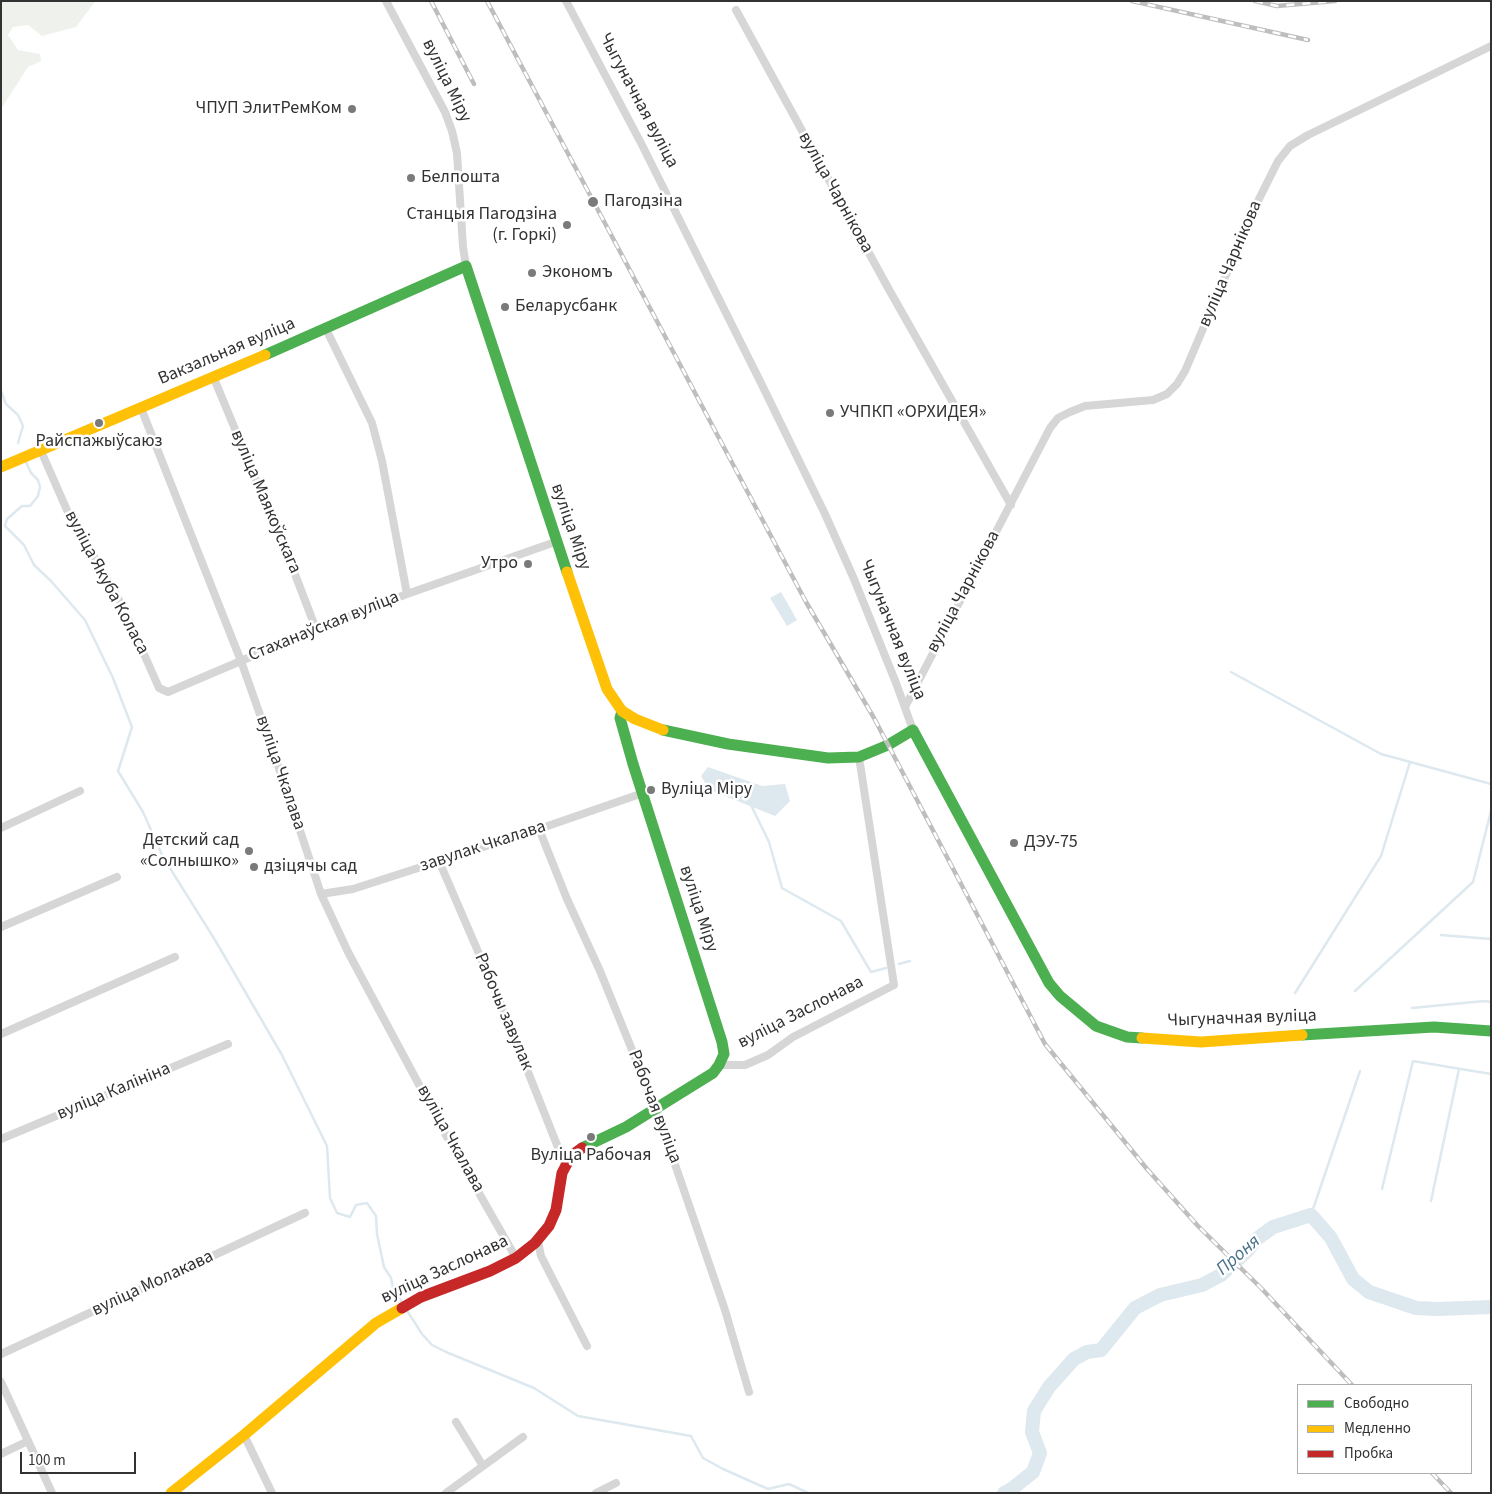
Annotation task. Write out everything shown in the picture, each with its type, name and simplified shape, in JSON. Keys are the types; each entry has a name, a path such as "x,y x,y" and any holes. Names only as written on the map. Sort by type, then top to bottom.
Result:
{"street":[{"name":"вуліца Міру","path":"386,1 445,112 452,131 457,153 466,266 593,651 607,689 622,711 620,718 632,764 643,792 722,1042 724,1054 719,1065"},
{"name":"Чыгуначная вуліца","path":"566,1 642,145 825,514 858,588 913,730 1049,983 1060,996 1096,1026 1127,1037 1201,1042 1434,1027 1491,1031"},
{"name":"вуліца Чарнікова","path":"736,10 874,263 1010,505"},
{"name":"вуліца Чарнікова","path":"905,707 1050,428 1058,418 1085,406 1152,400 1167,394 1177,384 1185,371 1255,207 1278,160 1290,146 1308,135 1491,46"},
{"name":"Вакзальная вуліца","path":"1,468 326,329 466,266"},
{"name":"Стаханаўская вуліца","path":"326,329 372,423 382,461 407,594"},
{"name":"вуліца Маякоўскага","path":"213,376 316,629"},
{"name":"вуліца Чкалава","path":"141,408 241,661 321,894 348,952 447,1137 516,1258"},
{"name":"вуліца Якуба Коласа","path":"42,451 70,517 124,609 159,688 168,692 241,661"},
{"name":"Стаханаўская вуліца","path":"241,661 316,629 407,594 558,542"},
{"path":"622,711 635,719 669,732 728,744 828,758 859,757 894,742 913,730"},
{"name":"вуліца Заслонава","path":"719,1065 745,1065 768,1055 793,1038 894,985 859,757"},
{"path":"1,828 80,791"},
{"name":"завулак Чкалава","path":"321,894 353,889 538,829 643,792"},
{"name":"Рабочая вуліца","path":"538,829 600,971 656,1109 725,1310 748,1392"},
{"name":"Рабочы завулак","path":"439,861 505,1014 565,1165"},
{"path":"1,927 117,877"},
{"path":"1,1034 175,957"},
{"name":"вуліца Калініна","path":"1,1139 228,1044"},
{"path":"565,1165 570,1156 582,1148 626,1127 656,1109 713,1073 719,1065"},
{"name":"вуліца Заслонава","path":"171,1493 244,1435 376,1323 422,1297 490,1271 516,1258 538,1241 549,1226 556,1210 565,1165"},
{"name":"вуліца Молакава","path":"1,1354 305,1213"},
{"path":"538,1241 541,1256 587,1346"},
{"path":"1,1382 52,1493"},
{"path":"456,1422 482,1466"},
{"path":"244,1435 272,1493"},
{"path":"446,1493 523,1437"},
{"path":"1,1454 28,1441"},
{"path":"596,1493 616,1483"}],"shaded area":[{"path":"1,1 93,1 94,3 76,27 42,36 28,25 13,27 8,35 18,50 40,54 41,61 28,67 1,109"},
{"path":"781,592 797,620 787,626 770,598"},
{"path":"708,767 762,786 785,784 790,801 775,816 710,790 701,776"}],"waterway":[{"path":"1,391 6,404 18,415 23,426 18,443"},
{"path":"26,462 31,473 38,480 40,487 38,496 30,506 22,506 7,519 5,526 24,545 34,565 51,581 85,620 113,678 132,727 118,771 143,812 163,857 215,940 282,1055 327,1146 330,1198 337,1213 350,1217 356,1205 367,1203 376,1216 377,1234 384,1267 391,1278 393,1288 403,1304"},
{"path":"1231,672 1381,754 1491,784"},
{"path":"1295,993 1381,856 1410,762"},
{"path":"750,803 769,842 782,888 841,921 871,972 886,968"},
{"path":"1355,991 1473,882 1491,811"},
{"path":"1441,935 1491,939"},
{"path":"899,964 910,961"},
{"path":"1412,1008 1484,1001 1491,1002"},
{"path":"1382,1189 1413,1061 1491,1074"},
{"path":"1431,1201 1459,1069"},
{"path":"1311,1215 1360,1071"},
{"name":"Проня","path":"1004,1493 1033,1472 1040,1453 1032,1432 1034,1411 1049,1387 1074,1359 1087,1352 1101,1350 1135,1308 1160,1295 1202,1285 1221,1275 1258,1238 1273,1227 1311,1215 1331,1238 1353,1279 1369,1292 1416,1308 1491,1307"},
{"path":"406,1309 422,1334 432,1345 534,1388 578,1416 691,1436 703,1458 723,1469 768,1489 789,1484 808,1493"}],"railway":[{"path":"431,1 474,84"},
{"path":"487,1 806,602 874,718 1045,1044 1147,1169 1198,1226 1261,1288 1351,1384"},
{"path":"1132,1 1308,40"},
{"path":"1255,1 1277,6 1335,1"},
{"path":"1433,1474 1451,1493"}],"traffic: fast":[{"path":"265,355 466,266 567,572"},
{"path":"582,1148 626,1127 713,1073 724,1054 722,1042 633,764 620,718 622,711"},
{"path":"663,730 728,744 828,758 859,757 888,745 913,730 1049,983 1060,996 1096,1026 1127,1037 1142,1038"},
{"path":"1302,1035 1434,1027 1491,1031"}],"traffic: slow":[{"path":"1,467 265,355"},
{"path":"567,572 607,689 622,711 635,719 663,730"},
{"path":"1142,1038 1201,1042 1302,1035"},
{"path":"171,1493 244,1435 376,1323 402,1308"}],"traffic: jam":[{"path":"402,1308 421,1297 490,1271 516,1258 535,1243 549,1226 556,1210 562,1173 571,1156 582,1148"}],"place":[{"name":"ЧПУП ЭлитРемКом","path":"352,109"},
{"name":"Белпошта","path":"411,178"},
{"name":"Пагодзіна","path":"593,202"},
{"name":"Станцыя Пагодзіна (г. Горкі)","path":"567,225"},
{"name":"Экономъ","path":"532,273"},
{"name":"Беларусбанк","path":"505,307"},
{"name":"УЧПКП «ОРХИДЕЯ»","path":"830,413"},
{"name":"Райспажыўсаюз","path":"99,423"},
{"name":"Утро","path":"528,564"},
{"name":"Вуліца Міру","path":"651,790"},
{"name":"ДЭУ-75","path":"1014,843"},
{"name":"Детский сад «Солнышко»","path":"249,851"},
{"name":"дзіцячы сад","path":"254,867"},
{"name":"Вуліца Рабочая","path":"591,1137"}]}
